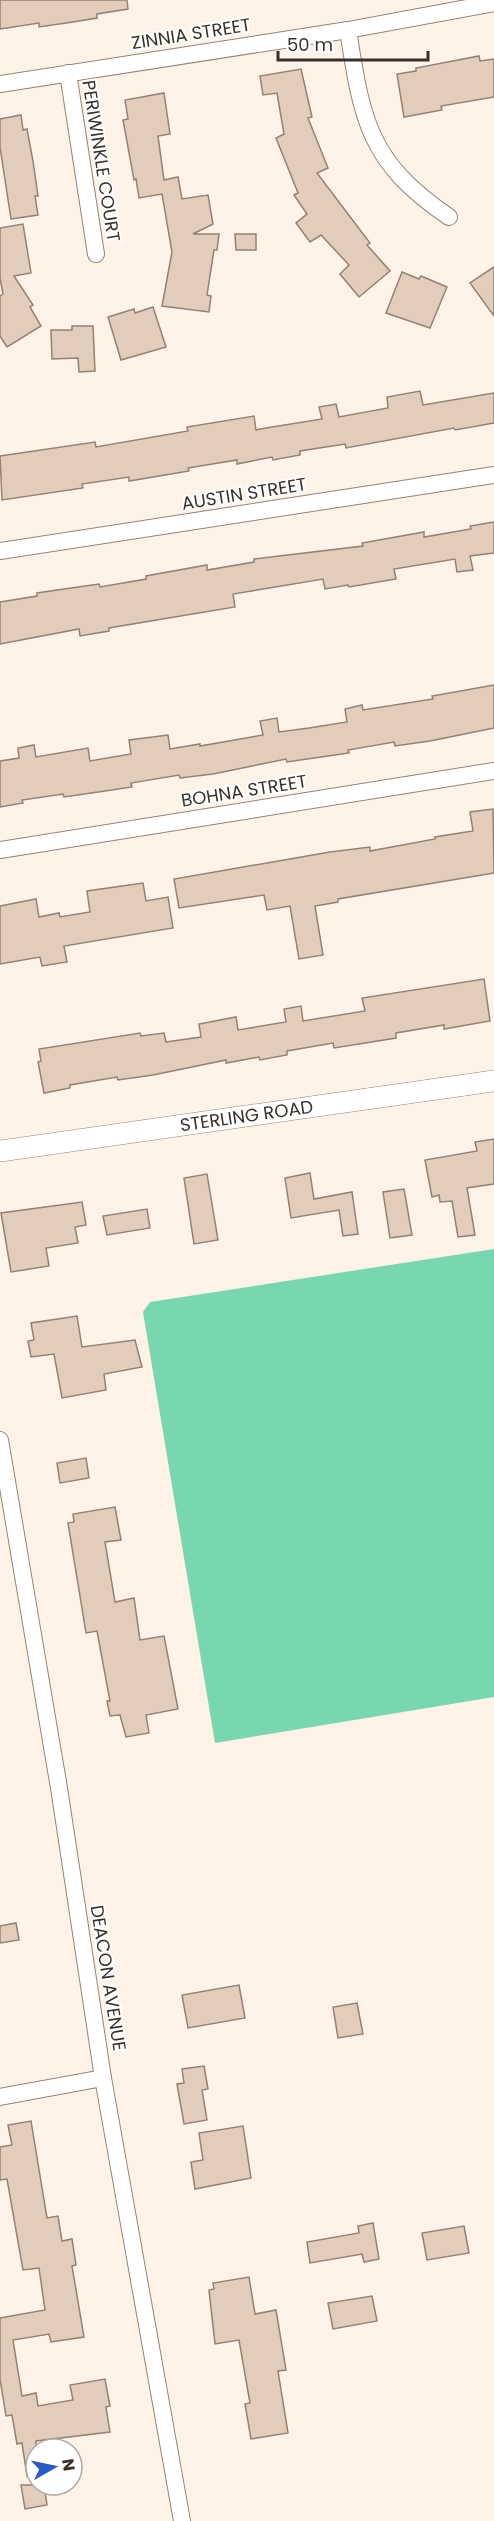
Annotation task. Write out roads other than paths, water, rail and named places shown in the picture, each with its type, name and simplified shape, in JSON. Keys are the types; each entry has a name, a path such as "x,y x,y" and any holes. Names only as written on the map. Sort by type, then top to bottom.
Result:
{"street":[{"name":"ZINNIA STREET","path":"0,84 348,30 494,3"},
{"path":"348,30 359,100 368,127 383,155 400,178 416,193 449,216"},
{"name":"PERIWINKLE COURT","path":"68,73 96,254"},
{"name":"AUSTIN STREET","path":"0,551 494,475"},
{"name":"BOHNA STREET","path":"0,850 494,771"},
{"name":"STERLING ROAD","path":"0,1151 494,1081"},
{"name":"DEACON AVENUE","path":"0,1440 59,1788 103,2078 182,2521"},
{"path":"0,2097 103,2078"}]}
